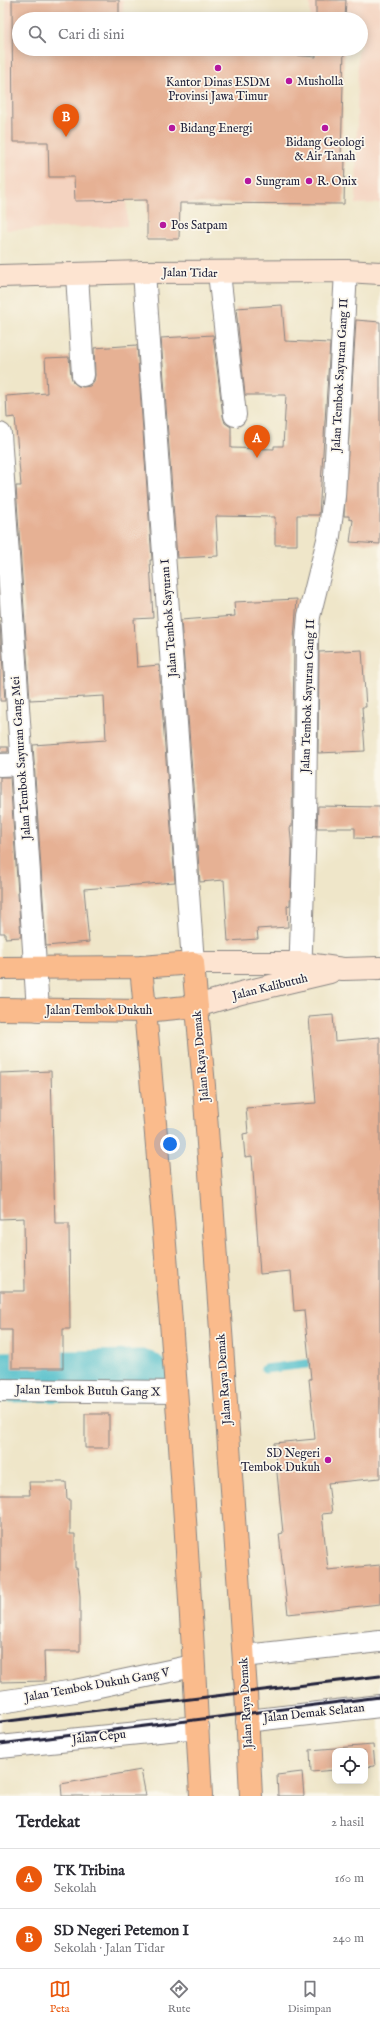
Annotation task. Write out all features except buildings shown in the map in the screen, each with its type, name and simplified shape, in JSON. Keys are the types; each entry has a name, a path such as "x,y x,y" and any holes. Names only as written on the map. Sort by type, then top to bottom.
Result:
{"highway":[{"path":"0,968 35,969 141,967 193,963"},
{"name":"Jalan Raya Demak","path":"193,963 244,1656 252,1796"},
{"path":"141,967 153,1086 176,1392 198,1727 201,1796"},
{"name":"Jalan Tembok Dukuh","path":"0,1009 145,1011 197,1006"}],"street":[{"name":"Jalan Tidar","path":"0,276 144,272 219,273 346,271 380,273"},
{"name":"Jalan Tembok Sayuran Gang II","path":"300,971 305,823 307,639 309,616 329,536 334,496 346,271"},
{"name":"Jalan Tembok Sayuran I","path":"144,272 193,963"},
{"path":"219,273 235,415"},
{"path":"77,274 83,375"},
{"name":"Jalan Tembok Sayuran Gang Mei","path":"0,434 7,652 22,764 38,1010"},
{"path":"0,765 22,764"},
{"name":"Jalan Kalibutuh","path":"193,963 300,971 380,968"},
{"name":"Jalan Kalibutuh","path":"197,1006 300,971"},
{"name":"Jalan Tembok Butuh Gang X","path":"0,1390 176,1392"},
{"path":"244,1656 380,1642"},
{"name":"Jalan Tembok Dukuh Gang V","path":"0,1702 75,1691 193,1666"},
{"name":"Jalan Demak Selatan","path":"247,1721 380,1706"},
{"name":"Jalan Cepu","path":"0,1747 198,1727"}],"shaded area":[{"path":"6,0 123,0 123,12 12,12 12,56 124,56 127,226 6,230"},
{"path":"310,0 380,0 380,203 356,204 358,56 368,56 368,12 310,12"}],"waterway":[{"path":"265,1369 322,1362"},
{"path":"0,1377 143,1375"}],"railway":[{"path":"0,1722 380,1676"},
{"path":"0,1744 380,1697"}],"place":[{"name":"Kantor Dinas ESDM Provinsi Jawa Timur","path":"218,68"},
{"name":"Musholla","path":"289,81"},
{"name":"Bidang Energi","path":"172,128"},
{"name":"Bidang Geologi & Air Tanah","path":"325,128"},
{"name":"SD Negeri Petemon I","path":"66,137"},
{"name":"Sungram","path":"248,181"},
{"name":"R. Onix","path":"309,181"},
{"name":"Pos Satpam","path":"163,225"},
{"name":"TK Tribina","path":"257,458"},
{"name":"SD Negeri Tembok Dukuh","path":"328,1460"}]}
